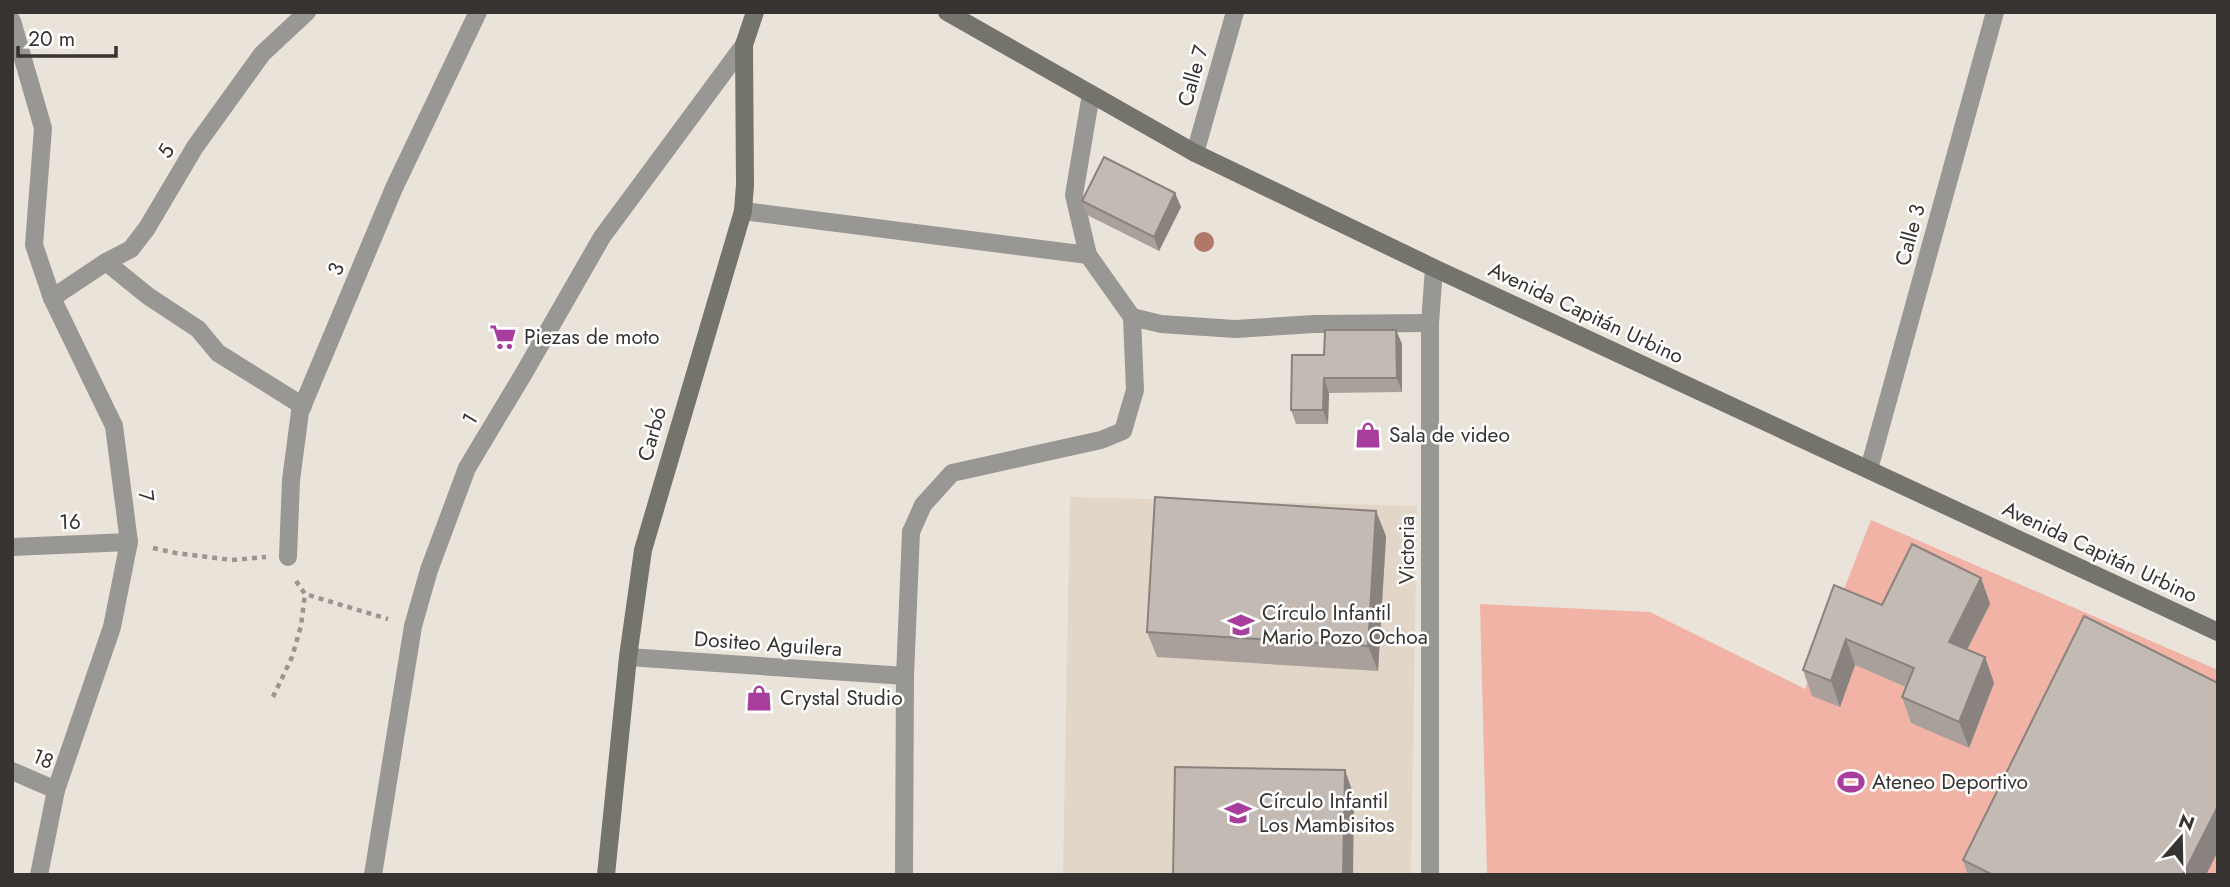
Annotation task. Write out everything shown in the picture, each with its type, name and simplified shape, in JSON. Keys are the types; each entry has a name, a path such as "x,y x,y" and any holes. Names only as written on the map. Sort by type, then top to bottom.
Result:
{"main road":[{"name":"Carbó","path":"606,875 628,657 643,550 743,211 744,45 755,12"},
{"name":"Avenida Capitán Urbino","path":"947,12 1195,153 1434,268 2218,632"}],"street":[{"name":"5","path":"52,298 106,262 131,249 147,228 195,147 262,54 307,12"},
{"name":"3","path":"288,557 291,480 300,412 394,188 478,12"},
{"name":"Calle 7","path":"1195,153 1235,12"},
{"name":"Calle 3","path":"1868,469 1995,12"},
{"name":"7","path":"12,21 43,128 34,245 52,298 114,426 129,542 112,627 55,790 40,875"},
{"name":"1","path":"373,875 413,626 429,570 467,468 602,237 744,45"},
{"path":"904,875 905,676 911,532 923,505 952,473 1101,440 1122,431 1135,390 1132,317 1088,255 1074,195 1091,94"},
{"path":"743,211 1088,255"},
{"path":"106,262 148,296 198,329 218,352 303,406"},
{"name":"Victoria","path":"1430,875 1430,323 1434,268"},
{"path":"1132,317 1161,324 1235,329 1314,324 1430,323"},
{"name":"16","path":"12,547 129,542"},
{"name":"Dositeo Aguilera","path":"628,657 905,676"},
{"name":"18","path":"12,771 55,790"}],"path":[{"path":"273,697 292,657 301,626 304,594"}],"shaded area":[{"name":"Círculo Infantil Mario Pozo Ochoa","path":"1070,497 1417,506 1411,875 1063,875"},
{"name":"Ateneo Deportivo","path":"1871,520 2218,670 2218,875 1487,875 1480,604 1650,612 1805,689"}],"building":[{"path":"1104,157 1175,193 1154,237 1082,201"},
{"path":"1325,330 1396,330 1397,378 1324,378 1323,410 1291,410 1292,355 1324,355"},
{"path":"1155,497 1376,511 1368,646 1147,632"},
{"path":"1912,544 1981,578 1949,642 1985,657 1959,722 1902,697 1914,668 1846,639 1831,681 1803,670 1834,585 1882,605"},
{"name":"Ateneo Deportivo","path":"2084,616 2218,683 2218,806 2183,875 1993,875 1963,860"},
{"name":"Círculo Infantil Los Mambisitos","path":"1175,767 1345,770 1343,875 1173,875"}],"place":[{"name":"Piezas de moto","path":"503,337"},
{"name":"Sala de video","path":"1368,435"},
{"name":"Círculo Infantil Mario Pozo Ochoa","path":"1241,625"},
{"name":"Crystal Studio","path":"759,698"},
{"name":"Ateneo Deportivo","path":"1851,782"},
{"name":"Círculo Infantil Los Mambisitos","path":"1238,813"}]}
